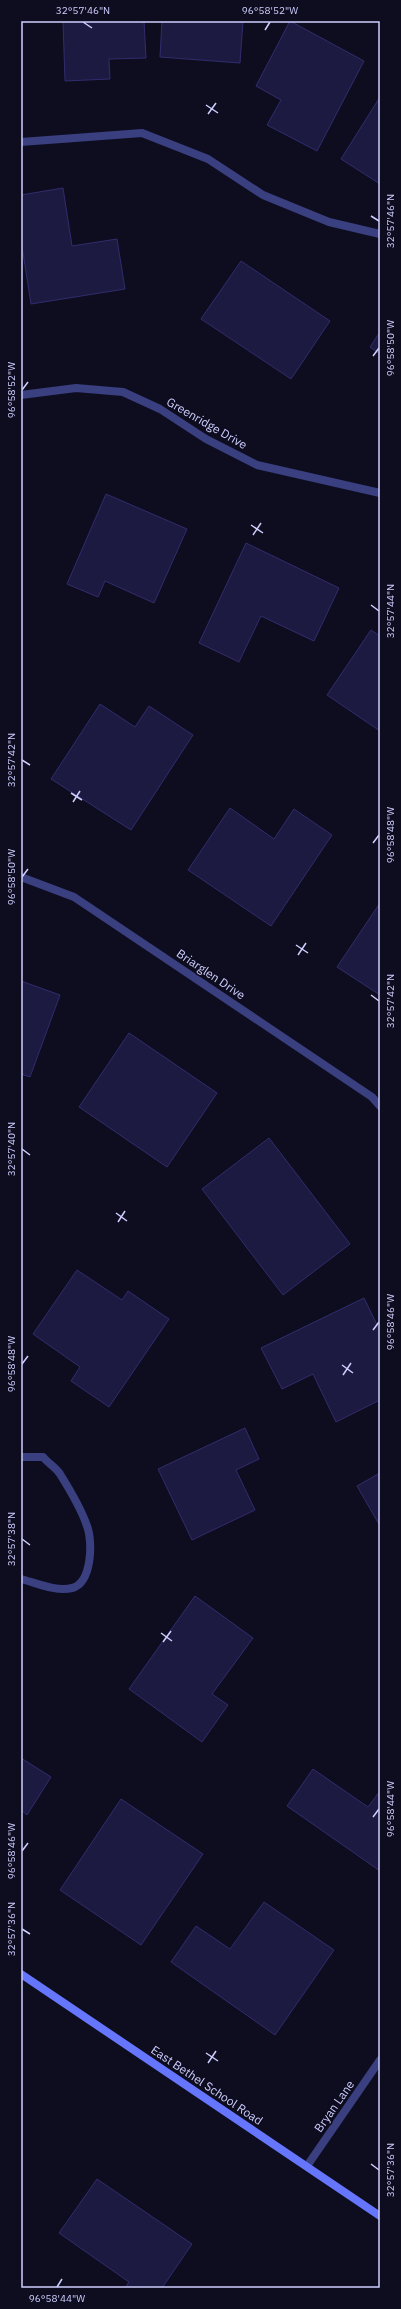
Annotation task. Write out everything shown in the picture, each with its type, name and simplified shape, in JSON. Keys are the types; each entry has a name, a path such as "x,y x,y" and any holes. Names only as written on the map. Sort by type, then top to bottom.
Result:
{"street":[{"path":"21,142 142,133 208,159 263,195 329,222 380,234"},
{"name":"Greenridge Drive","path":"21,395 76,388 123,392 160,409 206,439 257,465 380,494"},
{"name":"Briarglen Drive","path":"21,877 74,897 372,1098 380,1106"},
{"path":"21,1456 43,1457 59,1473 88,1527 89,1546 89,1565 86,1576 79,1585 71,1589 61,1589 21,1579"},
{"name":"East Bethel School Road","path":"21,1974 380,2216"},
{"name":"Bryan Lane","path":"307,2166 380,2060"}],"building":[{"path":"63,21 144,21 146,58 109,59 110,79 65,81"},
{"path":"162,21 243,21 240,63 160,57"},
{"path":"290,21 364,61 317,151 267,125 281,100 256,86"},
{"path":"380,97 380,184 341,159"},
{"path":"63,188 72,246 117,239 125,289 31,304 21,240 21,195"},
{"path":"241,261 330,321 291,379 201,319"},
{"path":"380,332 380,354 370,347"},
{"path":"106,494 187,529 154,603 105,581 98,597 67,584"},
{"path":"246,543 339,588 314,641 261,616 239,662 199,643"},
{"path":"371,630 380,636 380,731 327,695"},
{"path":"100,704 135,727 149,706 193,735 131,830 51,779"},
{"path":"230,808 274,839 294,809 332,835 271,926 188,870"},
{"path":"380,903 380,995 337,967"},
{"path":"21,981 60,995 30,1077 21,1074"},
{"path":"129,1033 217,1093 167,1167 79,1107"},
{"path":"269,1138 350,1244 283,1295 202,1189"},
{"path":"77,1270 122,1300 128,1291 169,1319 109,1407 71,1381 80,1367 33,1334"},
{"path":"364,1298 380,1331 380,1400 336,1422 313,1374 282,1389 261,1348"},
{"path":"245,1428 259,1459 236,1470 255,1510 192,1540 158,1469"},
{"path":"380,1473 380,1526 357,1486"},
{"path":"195,1596 253,1638 212,1694 228,1705 202,1742 129,1689"},
{"path":"21,1758 51,1777 27,1815 21,1810"},
{"path":"313,1769 368,1807 380,1791 380,1871 287,1806"},
{"path":"121,1799 203,1854 141,1945 60,1890"},
{"path":"264,1902 334,1950 275,2035 171,1962 196,1926 230,1949"},
{"path":"97,2179 192,2244 162,2288 125,2288 129,2282 59,2233"}]}
